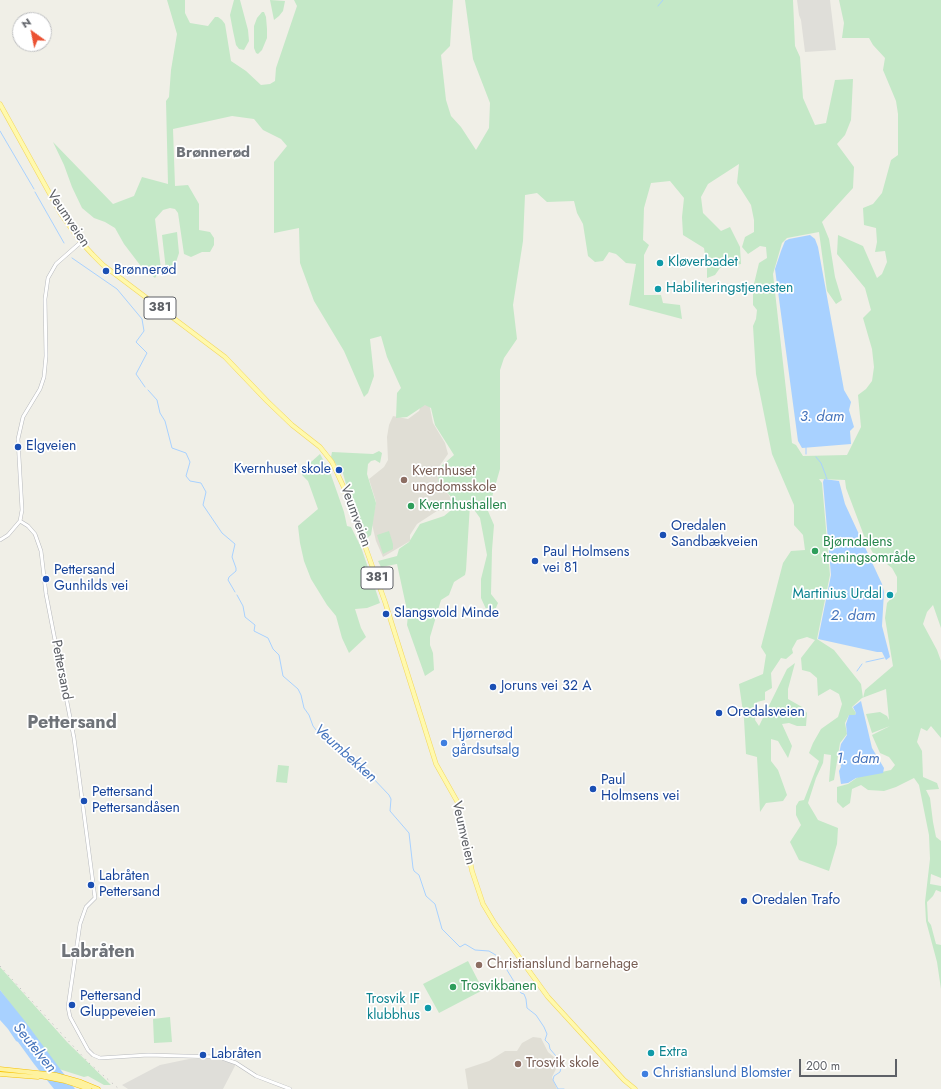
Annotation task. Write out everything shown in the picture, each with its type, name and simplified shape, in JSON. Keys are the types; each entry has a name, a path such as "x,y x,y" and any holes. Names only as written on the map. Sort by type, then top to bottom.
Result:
{"highway":[{"path":"0,1070 46,1075 98,1089"}],"main road":[{"name":"Veumveien","path":"0,104 57,206 81,242 103,265 225,358 271,405 320,447 332,462 345,490 383,595 436,764 458,803 472,871 483,904 495,924 548,997 624,1080 635,1089"}],"street":[{"path":"0,540 8,535 20,521 22,510 18,439 23,417 40,389 44,377 46,356 46,285 51,271 56,264 81,242"},
{"name":"Pettersand","path":"20,521 28,526 35,534 42,555 46,594 74,738 95,898 86,907 80,924 68,1007 70,1017 76,1030 88,1050 96,1057 107,1059 124,1056 148,1055 210,1056 226,1058 256,1076 290,1089"}],"shaded area":[{"path":"797,0 830,0 836,50 805,52"},
{"name":"Kvernhuset ungdomsskole","path":"429,403 433,423 445,443 448,454 438,468 438,482 449,495 453,504 444,511 437,511 417,524 410,535 410,541 383,557 376,541 372,524 376,502 369,479 384,467 388,460 387,437 389,425 393,416 408,419 419,411 421,405"},
{"name":"Trosvik skole","path":"533,1037 541,1038 548,1052 555,1058 557,1067 552,1077 557,1089 468,1089 465,1069 489,1061 505,1051 517,1051 522,1043"},
{"path":"189,1059 216,1059 236,1064 223,1089 128,1089 122,1085 160,1065"}],"green space":[{"path":"167,0 185,0 185,13 190,23 208,26 215,17 222,20 225,24 231,61 246,71 261,85 270,84 275,81 276,68 297,6 294,0 453,0 450,46 441,55 446,100 451,116 461,127 476,150 489,128 490,103 473,59 465,0 793,0 795,46 800,57 803,98 815,125 826,123 835,80 853,79 851,120 845,135 837,144 854,167 853,188 822,222 829,239 835,277 842,300 836,304 827,291 819,232 787,238 782,243 773,274 792,443 796,445 803,456 847,455 861,427 858,395 866,389 872,381 874,367 872,349 863,318 871,310 865,288 837,254 838,235 863,246 877,278 882,274 887,262 885,251 875,252 877,242 876,228 864,225 863,208 873,204 882,193 891,160 898,155 898,114 896,101 883,70 885,58 873,45 869,38 842,38 844,23 839,0 941,0 941,628 933,605 927,612 923,624 937,650 941,661 941,738 931,726 927,731 921,728 917,742 922,751 923,777 937,783 939,789 926,790 930,798 936,837 941,841 941,878 931,874 930,884 941,886 941,892 936,890 927,902 928,921 931,925 936,944 941,945 941,989 937,962 926,921 925,902 930,859 929,835 919,785 914,778 884,791 868,790 861,785 852,789 850,803 843,808 837,802 837,787 848,784 858,777 891,770 895,765 889,757 880,753 872,735 890,726 872,733 866,714 880,712 887,716 889,720 886,689 863,698 862,698 852,707 856,713 855,715 849,715 845,723 847,734 840,743 834,780 829,782 831,755 824,754 823,763 816,778 808,803 818,820 838,828 837,844 829,871 799,860 790,842 801,825 796,815 796,806 799,801 804,800 819,761 809,753 821,729 838,717 842,704 839,694 830,689 818,696 817,678 810,672 802,670 801,658 815,640 807,637 797,640 792,649 793,653 786,659 781,658 771,673 772,688 765,692 765,700 757,702 755,720 759,726 787,669 795,663 788,689 788,699 802,707 807,713 806,726 797,726 789,723 782,724 792,746 788,758 778,741 771,739 771,761 778,770 787,795 783,801 766,803 760,812 757,757 746,754 744,719 739,684 763,674 766,655 761,647 783,563 791,551 805,550 803,535 794,525 794,505 772,454 756,374 753,326 756,319 757,310 753,305 753,288 759,263 767,258 766,247 760,246 748,254 742,247 745,237 754,232 754,220 751,205 737,183 739,164 708,184 701,197 703,213 721,231 730,227 740,247 741,264 720,268 715,275 707,278 704,248 683,235 682,217 684,198 670,181 651,183 644,208 643,240 649,245 644,255 644,295 661,295 663,303 680,305 682,319 629,305 636,264 626,263 616,254 609,252 603,261 595,262 588,256 583,224 577,213 574,201 547,202 537,193 525,195 523,241 513,305 517,339 504,358 500,370 500,469 488,511 494,525 491,594 498,603 491,620 481,598 481,579 487,555 480,518 470,504 465,575 454,582 449,595 441,600 430,637 434,670 425,676 407,625 408,615 397,564 381,567 378,561 397,556 399,549 409,542 420,524 444,516 455,507 452,498 438,482 439,468 454,455 435,425 431,408 425,405 407,417 396,418 397,393 401,388 387,357 381,336 370,339 374,376 368,393 364,397 344,351 314,301 300,263 299,228 274,233 274,162 287,146 281,139 263,130 254,119 232,116 173,129 175,186 188,185 199,204 199,230 210,232 214,238 214,245 210,252 202,252 191,257 184,254 178,213 175,209 170,208 163,210 155,219 161,269 155,278 140,265 124,244 115,228 94,218 82,208 53,142 113,204 134,196 142,177 168,184 166,101 169,97 171,70 177,34","holes":["819,479 845,480 846,488 866,541 873,553 892,568 897,577 897,592 887,603 885,618 893,666 865,690 863,698 861,684 834,650 817,639 830,575 822,483"]},
{"path":"234,0 240,0 248,30 249,41 244,50 239,49 236,45 233,31 230,15"},
{"path":"270,0 285,1 283,11 274,20"},
{"path":"262,12 264,12 266,17 267,38 262,50 258,54 254,48 254,26 257,18"},
{"path":"177,232 179,253 175,265 169,272 166,270 162,235"},
{"path":"379,451 382,453 380,463 375,460 368,464 367,474 376,503 371,535 365,540 342,470 331,457 332,452 373,454"},
{"path":"320,454 330,472 344,512 347,526 351,527 361,547 380,603 367,608 355,609 361,628 366,637 349,653 342,638 336,616 327,605 311,579 304,561 300,543 298,526 318,509 308,481 302,475 302,470"},
{"path":"389,531 393,549 383,554 377,535"},
{"path":"278,765 289,766 287,783 276,782"},
{"name":"Trosvikbanen","path":"468,961 483,990 439,1013 423,984"},
{"path":"0,967 67,1042 111,1085 104,1085 88,1076 84,1077 59,1069 0,990"},
{"path":"170,1017 172,1042 154,1043 153,1019"}],"water":[{"name":"3. dam","path":"810,235 815,239 818,247 844,390 851,402 849,410 854,427 850,431 851,444 802,448 798,441 775,269 785,241"},
{"name":"2. dam","path":"824,479 839,481 845,504 882,584 884,592 882,626 890,657 886,660 882,652 818,639 831,575 823,482"},
{"name":"1. dam","path":"861,701 872,748 884,768 883,773 856,778 848,783 841,784 839,754 841,744 847,735 846,724 849,715 855,715 856,713 853,707"},
{"name":"Seutelven","path":"0,990 75,1089 54,1089 0,1020"}],"waterway":[{"path":"658,6 663,0"},
{"path":"0,131 34,189"},
{"path":"35,192 64,243"},
{"path":"72,258 117,289 142,319 144,331 136,342 147,353 136,374 145,387"},
{"path":"148,390 157,400 160,413 165,421 172,448 186,453 190,462 186,476 190,481 201,483 206,492 203,505 222,533 235,544 232,557 236,571 229,577 228,580 235,592"},
{"path":"806,447 806,454"},
{"path":"816,457 821,463 826,476"},
{"name":"Veumbekken","path":"237,595 243,606 245,617 255,625 254,631 268,638 273,649 279,655 283,676 298,689 304,708 316,730 337,743 352,756 389,795 391,799 390,811 409,833 414,871 419,875 426,896 435,904 442,929 460,947 465,944 475,950 489,951 499,957 521,993 524,994 527,1008 536,1015 544,1027 547,1034 545,1040 549,1044 550,1049 562,1063 560,1072 554,1076 553,1080 558,1089 564,1089"},
{"path":"866,662 884,658"},
{"path":"857,671 862,664"}],"railway":[{"path":"0,966 89,1063 119,1089"}],"place":[{"name":"Kløverbadet","path":"660,263"},
{"name":"Brønnerød","path":"106,271"},
{"name":"Habiliteringstjenesten","path":"658,289"},
{"name":"Elgveien","path":"18,447"},
{"name":"Kvernhuset skole","path":"339,470"},
{"name":"Kvernhuset ungdomsskole","path":"404,480"},
{"name":"Kvernhushallen","path":"411,506"},
{"name":"Oredalen Sandbækveien","path":"663,535"},
{"name":"Bjørndalens treningsområde","path":"815,551"},
{"name":"Paul Holmsens vei 81","path":"535,561"},
{"name":"Pettersand Gunhilds vei","path":"46,579"},
{"name":"Martinius Urdal","path":"890,595"},
{"name":"Slangsvold Minde","path":"386,614"},
{"name":"Joruns vei 32 A","path":"493,687"},
{"name":"Oredalsveien","path":"719,713"},
{"name":"Hjørnerød gårdsutsalg","path":"444,743"},
{"name":"Paul Holmsens vei","path":"593,789"},
{"name":"Pettersand Pettersandåsen","path":"84,801"},
{"name":"Labråten Pettersand","path":"91,885"},
{"name":"Oredalen Trafo","path":"744,901"},
{"name":"Christianslund barnehage","path":"479,965"},
{"name":"Trosvikbanen","path":"453,987"},
{"name":"Pettersand Gluppeveien","path":"72,1005"},
{"name":"Trosvik IF klubbhus","path":"428,1008"},
{"name":"Extra","path":"651,1053"},
{"name":"Labråten","path":"203,1055"},
{"name":"Trosvik skole","path":"518,1064"},
{"name":"Christianslund Blomster","path":"645,1074"}],"district":[{"name":"Brønnerød","path":"213,153"},
{"name":"Pettersand","path":"72,724"},
{"name":"Labråten","path":"98,953"}]}
